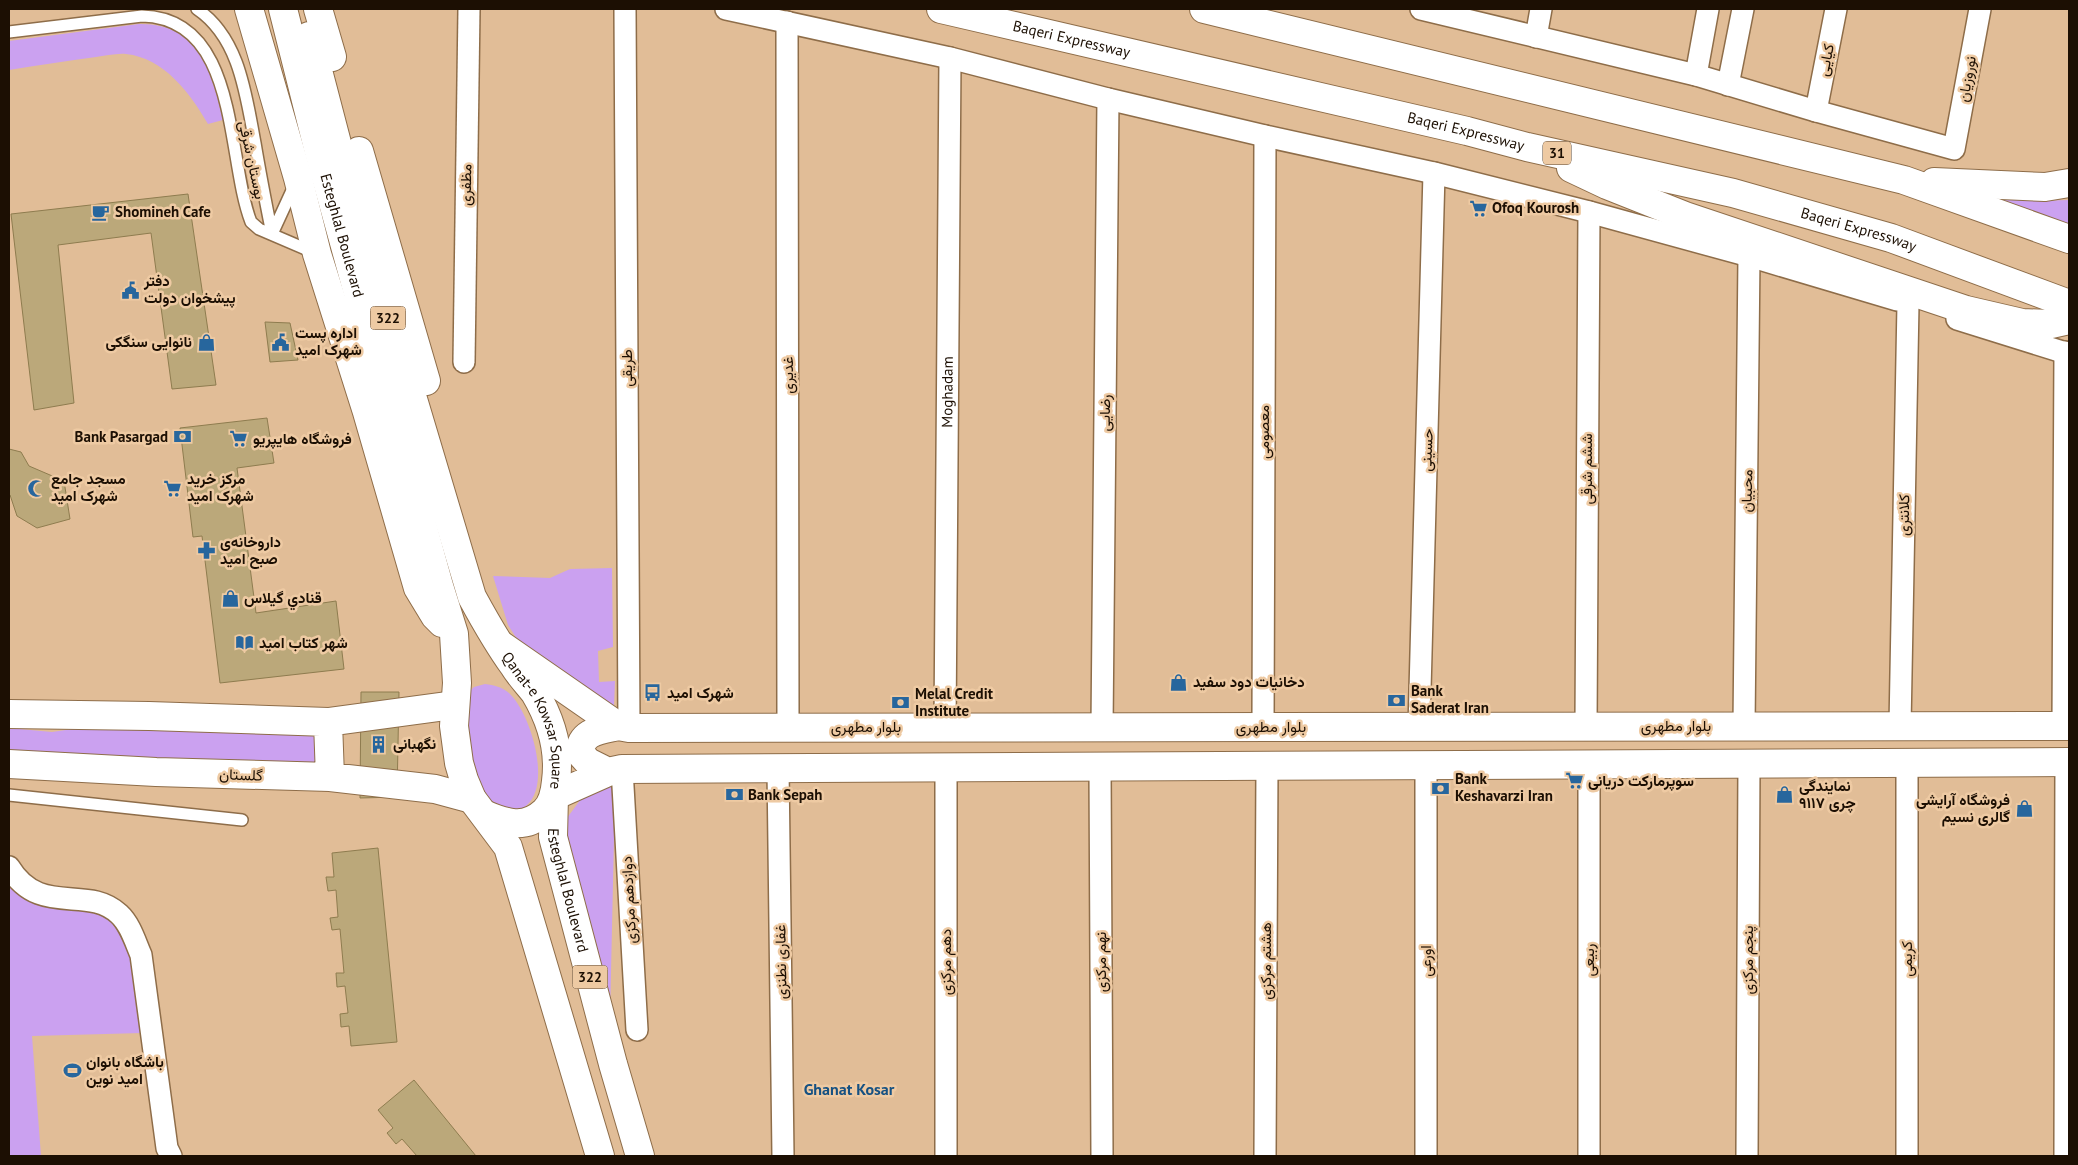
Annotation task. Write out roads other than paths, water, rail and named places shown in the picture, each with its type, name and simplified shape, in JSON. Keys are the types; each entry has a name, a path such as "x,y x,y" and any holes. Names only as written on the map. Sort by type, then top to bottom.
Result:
{"main road":[{"name":"Esteghlal Boulevard","path":"283,9 321,162 436,576 454,634"},
{"name":"Esteghlal Boulevard","path":"302,9 340,151 457,551 472,597 492,633"},
{"path":"318,9 410,323 482,588 492,633 624,727"},
{"name":"Baqeri Expressway","path":"941,9 1032,20 1527,147 1733,193 1882,235 2069,304"},
{"path":"1204,9 1904,180 2069,239"},
{"path":"249,10 298,178 317,254 367,412 418,588 435,616 454,634 457,683 454,726 459,763 478,806"},
{"path":"1527,147 1607,185 1685,216 1966,310 2022,323 2051,324 2069,320"},
{"path":"1904,180 2045,187 2069,183"},
{"name":"Qanat-e Kowsar Square","path":"478,806 504,823 524,823 545,811 554,796 557,772 557,754 546,714 534,692 492,633"},
{"path":"9,714 149,716 328,722 454,705"},
{"path":"328,722 330,777"},
{"name":"بلوار مطهری","path":"615,771 588,762 580,752 580,743 586,735 624,727 2066,726"},
{"path":"554,796 615,771 2068,762"},
{"name":"گلستان","path":"9,764 156,772 330,777 434,790 478,806"},
{"name":"Esteghlal Boulevard","path":"554,796 553,837 613,1064 640,1156"},
{"name":"322","path":"478,806 508,847 600,1156"},
{"path":"529,918 533,901 548,896 561,899 576,923"}],"street":[{"name":"مظفری","path":"464,362 469,9"},
{"name":"طریقی","path":"624,727 625,9"},
{"path":"726,9 950,58 1108,99 1434,173 1588,212 1749,256 2022,340 2068,348 2066,726"},
{"path":"1421,9 1696,75 1816,111"},
{"path":"1536,37 1541,9"},
{"path":"1696,75 1708,9"},
{"path":"1728,85 1743,9"},
{"name":"کیایی","path":"1816,111 1836,9"},
{"name":"نوروزیان","path":"1816,111 1954,149 1980,9"},
{"name":"غدیری","path":"787,22 788,727"},
{"name":"Moghadam","path":"946,727 950,58"},
{"name":"رضایی","path":"1102,727 1108,99"},
{"name":"معصومی","path":"1263,727 1265,136"},
{"name":"حسینی","path":"1419,727 1434,173"},
{"name":"ششم شرقی","path":"1586,726 1588,212"},
{"name":"محبیان","path":"1744,726 1749,256"},
{"name":"کلانتری","path":"1900,726 1908,304"},
{"name":"کریمی","path":"1907,762 1907,1156"},
{"path":"2065,1156 2068,762"},
{"name":"پنجم مرکزی","path":"1748,763 1748,1156"},
{"name":"ربیعی","path":"1588,1156 1589,764"},
{"name":"اورعی","path":"1426,765 1426,1156"},
{"name":"هشتم مرکزی","path":"1266,1156 1267,766"},
{"name":"نهم مرکزی","path":"1100,767 1102,1156"},
{"name":"دهم مرکزی","path":"946,768 946,1156"},
{"name":"غفاری نطنزی","path":"778,769 784,1156"},
{"name":"دوازدهم مرکزی","path":"615,771 637,1030"},
{"path":"9,867 25,887 45,896 106,905 120,914 132,932 141,955 167,1148 171,1156"}],"lane":[{"name":"بوستان شرقی","path":"197,9 205,14 228,43 242,77 272,234"},
{"name":"بوستان شرقی","path":"9,32 142,16 156,16 186,30 208,54 220,80 251,222 259,229 272,234"},
{"path":"298,178 272,234 317,254"},
{"path":"9,795 242,820"}],"place":[{"name":"Ofoq Kourosh","path":"1478,208"},
{"name":"Shomineh Cafe","path":"101,212"},
{"name":"دفتر پیشخوان دولت","path":"130,290"},
{"name":"نانوایی سنگکی","path":"206,342"},
{"name":"اداره پست شهرک امید","path":"281,342"},
{"name":"Bank Pasargad","path":"182,437"},
{"name":"فروشگاه هایپریو","path":"239,439"},
{"name":"مسجد جامع شهرک امید","path":"37,488"},
{"name":"مرکز خرید شهرک امید","path":"173,488"},
{"name":"داروخانه‌ی صبح امید","path":"206,551"},
{"name":"قنادي گيلاس","path":"230,598"},
{"name":"شهر کتاب امید","path":"245,643"},
{"name":"دخانیات دود سفید","path":"1179,682"},
{"name":"شهرک امید","path":"653,693"},
{"name":"Bank Saderat Iran","path":"1397,700"},
{"name":"Melal Credit Institute","path":"901,703"},
{"name":"نگهبانی","path":"379,744"},
{"name":"سوپرمارکت دریانی","path":"1574,781"},
{"name":"Bank Keshavarzi Iran","path":"1441,788"},
{"name":"Bank Sepah","path":"734,795"},
{"name":"نمایندگی ۹۱۱۷ چری","path":"1785,795"},
{"name":"فروشگاه آرایشی گالری نسیم","path":"2024,809"},
{"name":"باشگاه بانوان امید نوین","path":"72,1071"}],"district":[{"name":"Ghanat Kosar","path":"849,1089"}]}
